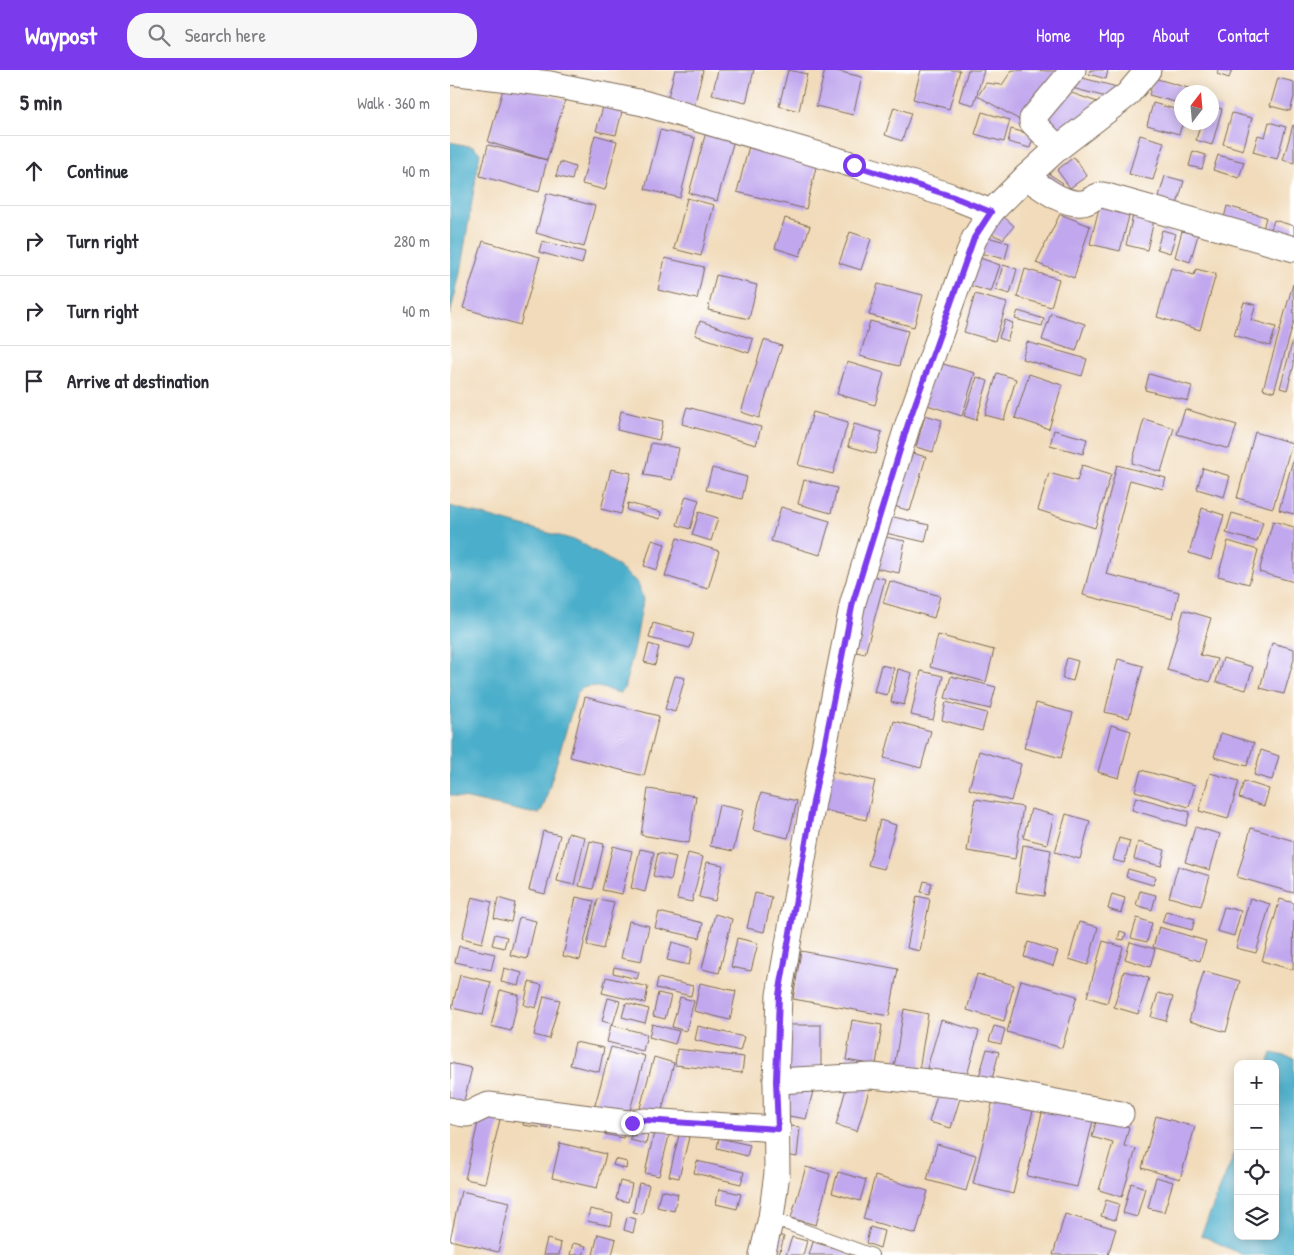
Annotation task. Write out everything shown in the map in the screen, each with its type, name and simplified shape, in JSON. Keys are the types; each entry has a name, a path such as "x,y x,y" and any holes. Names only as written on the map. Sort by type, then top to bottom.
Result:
{"street":[{"path":"1058,148 1032,122 1032,119 1074,70"},
{"path":"762,1255 771,1218 777,1173 776,1081 779,995 813,802 853,602 915,406 974,238 991,212 1058,148 1127,95 1148,70"},
{"path":"450,72 550,84 643,103 863,168 951,196 991,212"},
{"path":"1026,177 1061,199 1081,204 1097,195 1103,195 1294,249"},
{"path":"776,1081 872,1076 975,1087 1121,1114"},
{"path":"450,1110 468,1115 488,1105 628,1122 645,1120 778,1129"}],"lane":[{"path":"771,1218 872,1255"}],"water":[{"path":"450,142 474,147 480,153 460,273 450,315"},
{"path":"450,506 578,541 611,561 638,583 643,600 635,646 624,689 620,693 591,686 581,689 577,693 540,813 531,813 450,795"},
{"path":"1272,1053 1294,1058 1294,1255 1243,1255 1201,1235 1234,1155 1234,1240 1279,1240 1279,1060 1269,1060"}],"building":[{"path":"675,70 703,70 694,107 667,101"},
{"path":"718,70 754,70 746,103 712,95"},
{"path":"788,70 807,74 799,111 779,106"},
{"path":"825,70 862,77 853,115 816,106"},
{"path":"921,70 960,70 949,109 913,99"},
{"path":"968,70 984,70 974,105 959,101"},
{"path":"1012,70 1056,71 1023,122 978,96 986,83 1002,85"},
{"path":"1090,70 1108,70 1106,79 1089,74"},
{"path":"1218,70 1232,70 1229,78 1217,74"},
{"path":"1075,76 1117,87 1114,99 1072,88"},
{"path":"1154,78 1178,85 1174,85 1174,102 1149,95"},
{"path":"1278,78 1294,82 1294,97 1290,111 1270,106"},
{"path":"505,82 565,100 547,160 488,142"},
{"path":"1066,91 1103,104 1061,135 1041,123"},
{"path":"1153,103 1174,109 1174,130 1180,130 1179,134 1147,125"},
{"path":"603,107 622,112 616,135 596,131"},
{"path":"894,107 911,113 902,141 885,135"},
{"path":"1219,108 1222,109 1219,120"},
{"path":"982,112 1010,120 1004,142 975,134"},
{"path":"1232,113 1252,118 1243,150 1223,144"},
{"path":"1269,122 1286,127 1277,159 1253,152 1258,135 1265,137"},
{"path":"1294,125 1294,163 1283,160"},
{"path":"1011,129 1034,135 1030,148 1008,142"},
{"path":"660,130 695,138 680,198 645,189"},
{"path":"1199,130 1216,130 1212,145 1196,140"},
{"path":"706,132 734,140 717,201 689,193"},
{"path":"595,135 617,141 605,190 582,184"},
{"path":"1140,135 1164,142 1153,180 1129,174"},
{"path":"488,145 547,160 539,192 480,176"},
{"path":"749,146 817,163 806,209 737,192"},
{"path":"1193,151 1206,155 1202,169 1189,166"},
{"path":"1218,155 1244,162 1239,178 1213,170"},
{"path":"1074,157 1087,176 1070,188 1057,170"},
{"path":"560,162 575,167 572,180 556,176"},
{"path":"1046,172 1063,183 1058,191 1041,179"},
{"path":"1165,176 1184,181 1175,211 1156,206"},
{"path":"547,193 595,206 584,247 536,233"},
{"path":"687,198 714,205 701,256 674,249"},
{"path":"1100,204 1130,212 1120,251 1090,244"},
{"path":"1227,206 1266,217 1261,238 1222,226"},
{"path":"1134,211 1155,216 1147,250 1126,245"},
{"path":"1060,214 1090,226 1074,278 1036,263"},
{"path":"1002,215 1014,226 1003,239 987,232"},
{"path":"785,218 810,226 800,256 775,248"},
{"path":"1274,220 1294,226 1294,245 1268,238"},
{"path":"1162,230 1176,234 1170,253 1157,249"},
{"path":"1182,231 1198,235 1190,262 1175,257"},
{"path":"850,232 871,239 861,270 839,263"},
{"path":"984,236 1009,243 1005,259 980,253"},
{"path":"483,241 540,257 520,325 463,308"},
{"path":"542,241 585,252 582,264 539,252"},
{"path":"974,256 1000,265 991,292 965,284"},
{"path":"665,258 704,267 697,299 658,290"},
{"path":"1003,265 1017,269 1010,294 996,290"},
{"path":"1171,268 1194,275 1196,269 1216,274 1200,330 1157,317"},
{"path":"1025,269 1059,279 1051,307 1017,297"},
{"path":"716,275 757,285 749,319 708,310"},
{"path":"878,284 923,295 914,327 869,315"},
{"path":"1293,284 1294,321 1274,392 1263,389"},
{"path":"975,294 1007,303 995,341 964,332"},
{"path":"1244,302 1256,305 1251,320 1276,327 1270,346 1234,335"},
{"path":"1018,311 1044,319 1042,326 1015,319"},
{"path":"1051,313 1085,324 1076,351 1042,340"},
{"path":"1005,320 1013,323 1007,341 999,338"},
{"path":"700,321 753,339 749,353 695,335"},
{"path":"870,321 908,331 899,366 860,356"},
{"path":"764,340 782,346 759,418 741,412"},
{"path":"1293,340 1294,365 1287,390 1280,388"},
{"path":"1027,342 1087,359 1082,376 1022,359"},
{"path":"847,362 884,373 875,405 837,394"},
{"path":"936,362 975,373 962,416 924,404"},
{"path":"997,373 1016,379 1004,420 985,415"},
{"path":"1029,374 1062,385 1049,429 1015,418"},
{"path":"1149,374 1192,386 1188,401 1145,390"},
{"path":"977,377 988,381 976,420 964,416"},
{"path":"687,407 761,427 756,445 682,424"},
{"path":"1185,409 1237,425 1229,449 1177,434"},
{"path":"621,411 663,421 659,440 617,430"},
{"path":"813,412 848,422 833,474 798,465"},
{"path":"925,415 942,420 933,452 916,447"},
{"path":"1144,419 1174,428 1161,472 1132,463"},
{"path":"854,424 882,432 876,454 848,446"},
{"path":"1054,430 1087,439 1083,454 1050,445"},
{"path":"1255,432 1292,443 1273,508 1237,498"},
{"path":"651,443 679,448 672,480 644,475"},
{"path":"909,452 926,457 910,511 894,506"},
{"path":"1294,460 1294,514 1279,510"},
{"path":"1082,465 1111,474 1095,528 1038,510 1049,473 1077,481"},
{"path":"1117,465 1166,478 1163,489 1130,480 1106,574 1179,592 1173,618 1083,595"},
{"path":"712,468 747,477 742,499 706,490"},
{"path":"1203,468 1230,476 1224,497 1197,489"},
{"path":"611,469 631,473 621,514 601,509"},
{"path":"804,480 837,488 831,513 798,504"},
{"path":"686,496 699,500 690,529 677,525"},
{"path":"628,503 661,512 660,519 627,510"},
{"path":"781,507 830,521 820,555 771,541"},
{"path":"1202,508 1224,515 1211,560 1189,553"},
{"path":"699,512 718,518 711,541 692,535"},
{"path":"1232,513 1263,522 1257,542 1226,533"},
{"path":"885,515 929,525 925,542 881,532"},
{"path":"1273,521 1294,527 1294,582 1259,572"},
{"path":"881,536 905,541 899,573 875,568"},
{"path":"677,538 719,551 708,589 665,576"},
{"path":"652,540 665,544 657,570 644,566"},
{"path":"1228,541 1258,550 1249,584 1218,576"},
{"path":"869,575 885,579 865,654 849,650"},
{"path":"890,581 940,596 934,618 883,603"},
{"path":"1184,610 1211,618 1200,655 1217,659 1210,682 1167,670"},
{"path":"653,623 694,634 690,648 649,638"},
{"path":"938,635 994,650 986,682 930,667"},
{"path":"1272,643 1294,649 1294,659 1284,694 1260,688"},
{"path":"649,644 659,647 655,665 644,662"},
{"path":"1067,658 1078,661 1073,681 1062,678"},
{"path":"1223,658 1253,667 1246,690 1216,682"},
{"path":"1118,659 1143,666 1129,718 1105,712"},
{"path":"881,665 894,668 887,695 874,692"},
{"path":"898,669 912,673 904,705 891,702"},
{"path":"921,671 943,676 933,720 911,715"},
{"path":"675,676 685,678 675,712 665,709"},
{"path":"951,676 996,687 990,709 945,698"},
{"path":"585,697 659,716 644,776 570,757"},
{"path":"946,702 987,713 982,731 942,720"},
{"path":"1036,703 1073,713 1061,758 1024,748"},
{"path":"894,721 931,731 921,768 884,758"},
{"path":"1111,725 1131,731 1119,778 1098,772"},
{"path":"1221,733 1254,743 1247,766 1214,757"},
{"path":"1261,750 1279,756 1272,780 1254,775"},
{"path":"979,751 1021,764 1011,801 969,789"},
{"path":"1141,770 1195,785 1189,807 1135,791"},
{"path":"829,771 875,781 866,820 820,809"},
{"path":"1210,773 1239,781 1228,819 1199,811"},
{"path":"1244,781 1269,789 1264,806 1239,798"},
{"path":"648,789 696,796 689,843 641,835"},
{"path":"761,793 797,801 788,838 753,830"},
{"path":"1136,797 1190,812 1186,826 1132,810"},
{"path":"975,799 1023,807 1015,859 967,851"},
{"path":"719,805 743,810 733,851 710,846"},
{"path":"1031,809 1054,815 1047,844 1023,838"},
{"path":"1066,814 1090,821 1080,859 1055,852"},
{"path":"880,820 896,825 884,869 868,865"},
{"path":"1195,827 1220,834 1210,870 1185,862"},
{"path":"1251,828 1294,841 1294,893 1237,877"},
{"path":"543,831 560,835 545,894 529,890"},
{"path":"568,833 585,837 574,885 557,881"},
{"path":"1119,838 1130,841 1124,863 1113,860"},
{"path":"590,841 604,844 593,889 579,886"},
{"path":"1138,842 1165,850 1161,866 1134,859"},
{"path":"1023,845 1051,850 1044,896 1016,892"},
{"path":"613,846 632,851 622,894 602,890"},
{"path":"640,849 654,852 645,892 631,888"},
{"path":"658,853 676,857 671,880 653,876"},
{"path":"688,853 703,857 692,902 677,899"},
{"path":"707,862 723,865 715,901 699,897"},
{"path":"1178,866 1210,876 1201,906 1169,897"},
{"path":"1128,869 1156,877 1153,885 1126,877"},
{"path":"924,881 932,883 929,894 921,892"},
{"path":"1140,891 1156,895 1152,910 1136,905"},
{"path":"755,893 772,897 764,932 747,928"},
{"path":"1112,894 1125,898 1121,913 1108,909"},
{"path":"917,896 930,899 920,951 907,948"},
{"path":"472,897 492,902 482,943 462,938"},
{"path":"576,897 594,901 580,960 563,956"},
{"path":"498,898 515,903 511,922 494,918"},
{"path":"1250,898 1270,904 1256,953 1236,948"},
{"path":"598,899 614,902 603,949 587,945"},
{"path":"1280,899 1294,903 1293,970 1262,961"},
{"path":"1224,907 1241,911 1234,936 1217,931"},
{"path":"1166,911 1195,919 1192,930 1162,922"},
{"path":"659,912 703,923 700,938 655,928"},
{"path":"715,914 732,919 719,973 702,969"},
{"path":"519,917 536,921 527,959 510,955"},
{"path":"1137,918 1152,923 1147,942 1131,938"},
{"path":"629,921 649,926 641,962 621,958"},
{"path":"1079,922 1098,927 1088,965 1069,959"},
{"path":"1159,927 1206,941 1200,961 1153,947"},
{"path":"1120,931 1126,933 1124,940 1118,939"},
{"path":"495,934 507,937 504,948 492,945"},
{"path":"737,938 758,943 751,971 731,967"},
{"path":"1103,941 1123,947 1107,1003 1087,997"},
{"path":"672,942 693,948 689,965 667,960"},
{"path":"1028,942 1058,951 1053,966 1024,957"},
{"path":"1130,942 1155,949 1150,967 1125,959"},
{"path":"459,946 495,954 491,970 455,962"},
{"path":"801,951 898,969 889,1016 793,999"},
{"path":"614,967 639,972 637,979 613,973"},
{"path":"504,968 522,973 519,986 501,982"},
{"path":"1124,971 1149,978 1138,1014 1114,1007"},
{"path":"1204,971 1240,981 1226,1032 1189,1021"},
{"path":"977,974 1014,985 1004,1021 967,1010"},
{"path":"460,975 491,982 483,1015 452,1008"},
{"path":"606,977 648,987 645,1003 602,993"},
{"path":"658,978 693,986 691,996 656,988"},
{"path":"1021,980 1077,996 1062,1048 1007,1032"},
{"path":"529,982 542,985 536,1008 524,1005"},
{"path":"700,983 736,991 730,1020 694,1011"},
{"path":"500,990 519,995 511,1031 491,1026"},
{"path":"658,993 671,996 665,1019 653,1016"},
{"path":"1158,993 1173,997 1166,1021 1151,1017"},
{"path":"544,996 560,1000 549,1039 534,1035"},
{"path":"680,997 694,1001 686,1031 672,1027"},
{"path":"608,998 620,1001 613,1024 602,1021"},
{"path":"626,1003 649,1009 645,1023 622,1017"},
{"path":"904,1009 928,1014 918,1077 893,1073"},
{"path":"852,1020 882,1025 876,1065 846,1060"},
{"path":"941,1020 979,1031 966,1079 927,1068"},
{"path":"652,1024 679,1031 675,1044 649,1037"},
{"path":"611,1025 647,1034 643,1051 607,1042"},
{"path":"784,1025 821,1025 821,1074 784,1074"},
{"path":"698,1026 744,1037 740,1051 695,1040"},
{"path":"994,1026 1005,1029 1001,1044 989,1041"},
{"path":"575,1042 604,1048 599,1072 570,1065"},
{"path":"611,1047 645,1056 627,1121 593,1112"},
{"path":"677,1049 744,1057 742,1073 675,1065"},
{"path":"987,1049 999,1052 991,1083 978,1080"},
{"path":"654,1057 674,1063 661,1114 640,1108"},
{"path":"450,1063 472,1068 462,1109 450,1106"},
{"path":"848,1081 870,1087 857,1131 836,1125"},
{"path":"814,1087 806,1119 783,1115 784,1089"},
{"path":"939,1088 961,1095 951,1128 929,1122"},
{"path":"995,1092 1035,1102 1013,1194 973,1184"},
{"path":"1043,1109 1093,1121 1077,1187 1027,1176"},
{"path":"481,1110 501,1115 485,1183 465,1179"},
{"path":"525,1112 553,1116 551,1129 523,1125"},
{"path":"1156,1116 1195,1127 1180,1179 1142,1168"},
{"path":"1097,1118 1129,1127 1124,1146 1136,1149 1122,1197 1099,1190 1113,1143 1092,1137"},
{"path":"606,1122 626,1125 623,1138 603,1134"},
{"path":"634,1126 649,1130 646,1144 630,1140"},
{"path":"789,1126 800,1127 797,1157 786,1155"},
{"path":"655,1128 670,1132 659,1176 645,1173"},
{"path":"679,1135 689,1137 679,1178 669,1176"},
{"path":"719,1138 750,1145 747,1156 717,1148"},
{"path":"560,1143 606,1154 597,1188 552,1178"},
{"path":"937,1144 976,1155 966,1191 927,1180"},
{"path":"615,1159 627,1162 626,1169 613,1165"},
{"path":"697,1161 744,1172 741,1184 694,1173"},
{"path":"806,1167 830,1174 816,1225 791,1218"},
{"path":"838,1172 866,1180 860,1201 832,1193"},
{"path":"875,1176 928,1191 916,1234 863,1219"},
{"path":"1156,1177 1173,1182 1164,1212 1148,1208"},
{"path":"620,1181 632,1184 628,1202 616,1199"},
{"path":"639,1183 649,1185 642,1214 633,1212"},
{"path":"1131,1183 1145,1188 1137,1217 1123,1213"},
{"path":"719,1189 741,1194 737,1209 716,1204"},
{"path":"661,1190 678,1194 674,1211 657,1207"},
{"path":"461,1191 510,1202 498,1252 450,1240"},
{"path":"1106,1200 1119,1204 1115,1220 1101,1216"},
{"path":"590,1209 613,1214 611,1226 587,1221"},
{"path":"1065,1214 1116,1229 1108,1255 1053,1255"},
{"path":"627,1217 636,1219 633,1233 624,1230"},
{"path":"870,1227 884,1231 880,1248 866,1243"},
{"path":"598,1234 616,1239 612,1255 593,1255"},
{"path":"777,1234 784,1237 779,1255 771,1255"},
{"path":"792,1237 807,1241 803,1255 786,1255"},
{"path":"547,1239 561,1243 559,1255 543,1255"},
{"path":"813,1242 856,1254 856,1255 809,1255"},
{"path":"573,1243 586,1246 583,1255 570,1255"}],"route":[{"path":"632,1123 645,1120 778,1129 776,1081 779,995 813,802 853,602 908,424 974,238 991,212 951,196 854,165"}]}
